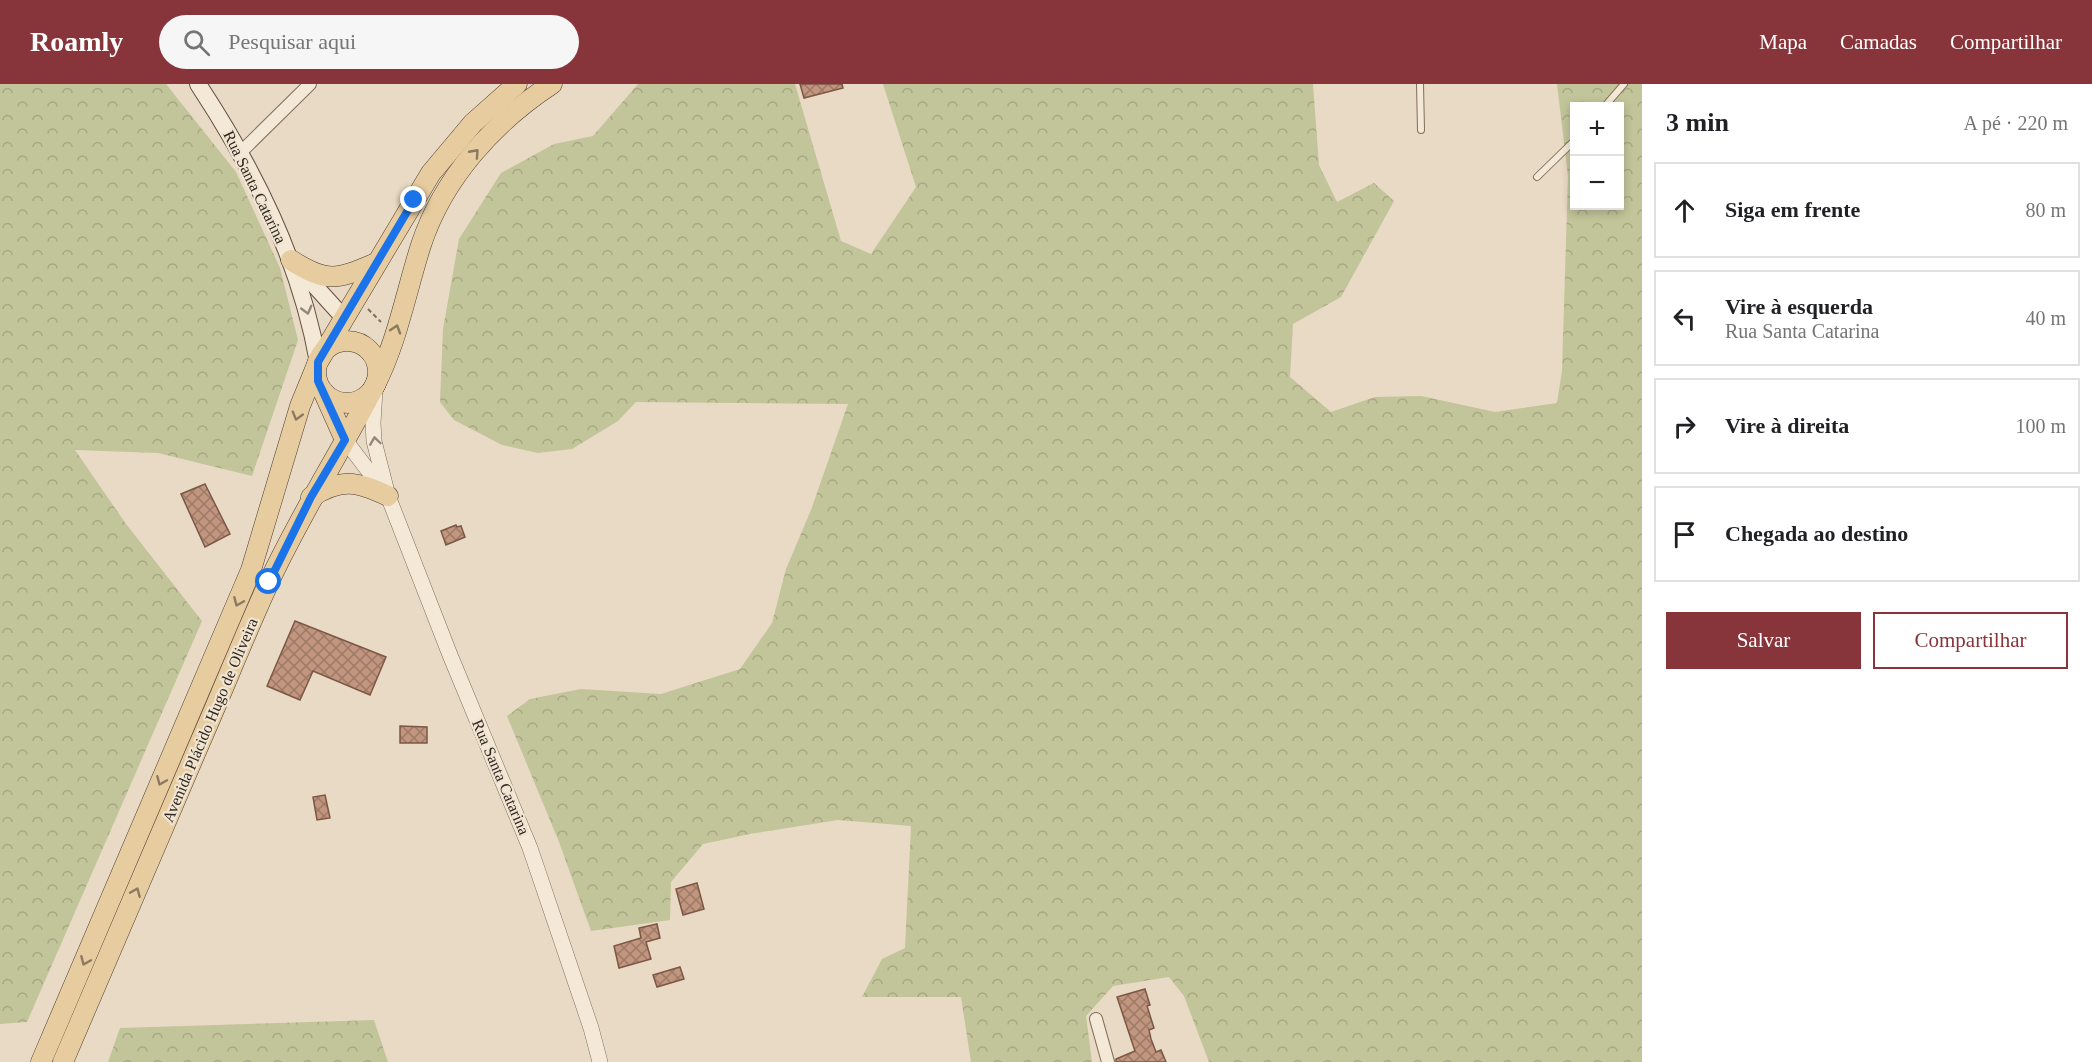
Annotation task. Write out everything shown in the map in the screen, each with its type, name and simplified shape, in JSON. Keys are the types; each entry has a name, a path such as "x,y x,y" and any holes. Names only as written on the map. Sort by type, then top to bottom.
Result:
{"main road":[{"name":"Rua Santa Catarina","path":"198,84 241,152 291,260 306,307 318,362"},
{"name":"Avenida Plácido Hugo de Oliveira","path":"41,1062 251,570 300,406 318,362 414,200 448,151 473,123 517,84"},
{"name":"Avenida Plácido Hugo de Oliveira","path":"63,1062 269,582 311,497 376,384 432,216 446,190 489,138 515,112 552,84"},
{"name":"Rua Santa Catarina","path":"291,260 343,317 370,351"},
{"path":"291,260 309,272 330,277 344,277 376,263"},
{"path":"345,341 363,346 370,351 378,367 376,384 364,398 346,403 329,396 322,389 316,372 318,362 328,348 345,341"},
{"name":"Rua Santa Catarina","path":"322,389 345,440"},
{"path":"311,497 339,483 360,484 388,496"}],"street":[{"path":"241,152 310,84"},
{"name":"Rua Santa Catarina","path":"376,384 374,441 388,496 530,848 591,1028 600,1062"},
{"name":"Rua Santa Catarina","path":"345,440 388,496"},
{"path":"1096,1019 1108,1062"}],"lane":[{"path":"1420,84 1421,130"},
{"path":"1608,102 1624,84"},
{"path":"1537,177 1570,146"}],"green space":[{"path":"0,84 166,84 236,172 280,268 298,340 252,476 158,453 75,450 126,524 202,621 27,1022 0,1024"},
{"path":"638,84 795,84 841,241 871,254 916,187 883,84 1313,84 1319,165 1337,202 1374,183 1394,201 1341,297 1293,324 1290,377 1331,412 1375,397 1421,396 1495,412 1557,403 1562,371 1568,176 1557,84 1642,84 1642,1062 1209,1062 1184,996 1169,977 1113,986 1086,1016 1092,1062 971,1062 961,997 862,997 882,959 905,948 911,826 838,820 703,844 671,882 670,920 591,931 559,842 507,716 530,699 581,689 661,694 740,669 772,623 786,569 811,510 848,404 636,402 618,421 572,449 538,453 502,445 454,420 440,402 443,329 459,239 501,173 554,144 593,136"},
{"path":"374,1020 388,1062 108,1062 120,1028"}],"building":[{"path":"800,84 842,84 843,88 804,98"},
{"path":"205,484 230,534 205,547 181,494"},
{"path":"456,525 461,526 465,537 446,545 441,531"},
{"path":"295,621 386,657 370,695 313,671 300,700 267,686"},
{"path":"400,726 427,727 427,743 400,743"},
{"path":"325,795 330,818 317,820 313,797"},
{"path":"697,883 704,909 683,915 676,889"},
{"path":"657,924 660,938 646,942 651,959 619,968 614,946 641,938 639,928"},
{"path":"680,967 684,979 657,987 653,975"},
{"path":"1145,989 1150,1005 1147,1006 1154,1028 1149,1030 1151,1039 1156,1052 1161,1050 1166,1062 1116,1062 1116,1059 1135,1051 1117,997"}],"route":[{"path":"269,582 311,497 345,440 318,381 316,372 318,362 414,200"}]}
